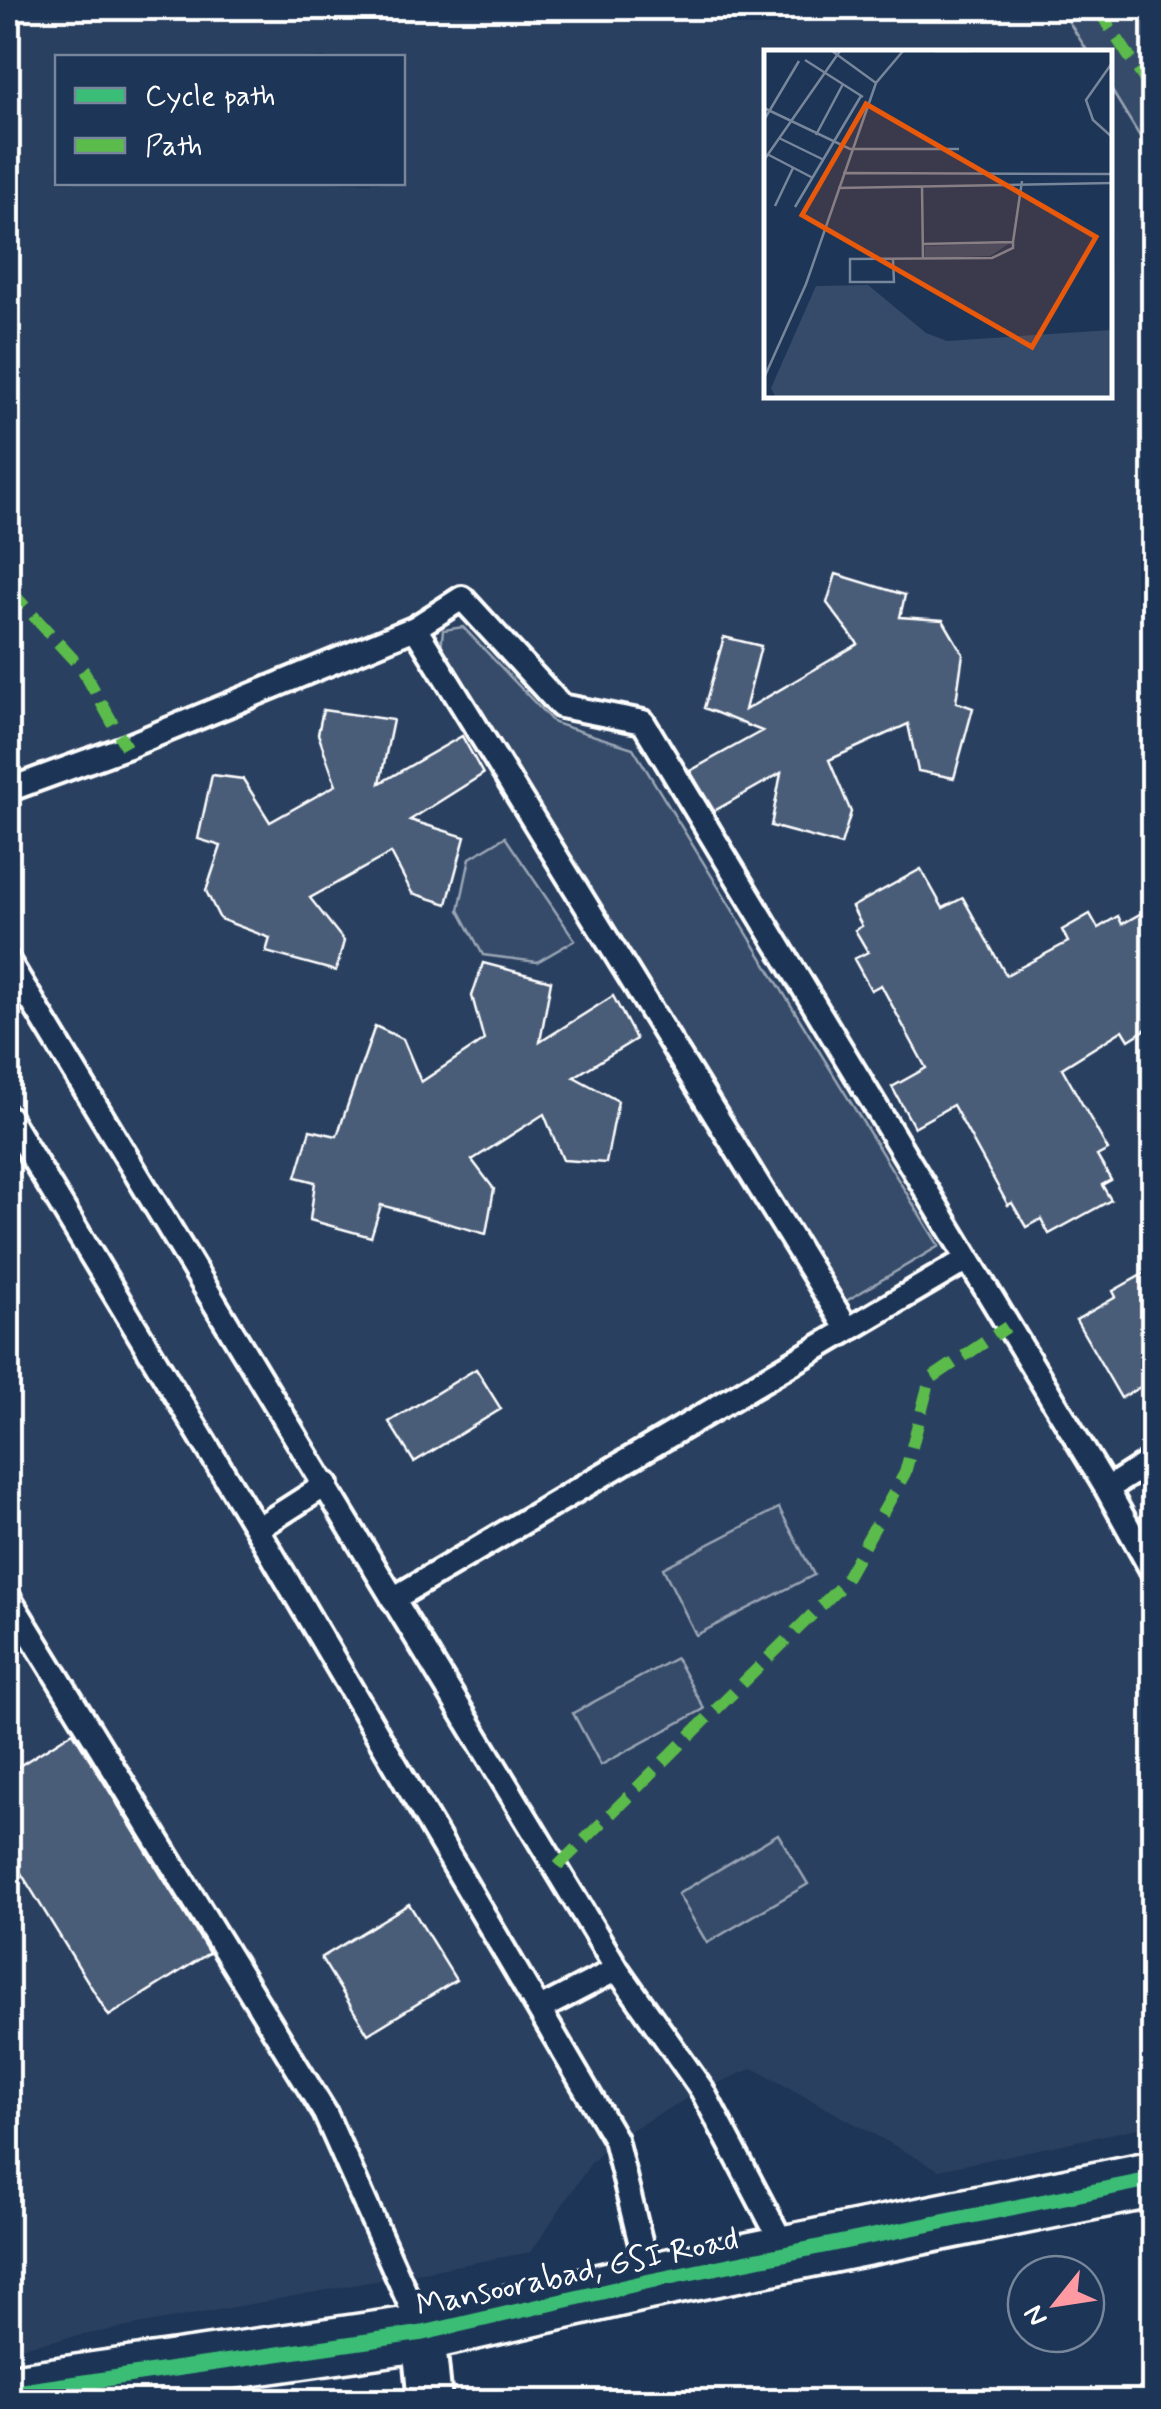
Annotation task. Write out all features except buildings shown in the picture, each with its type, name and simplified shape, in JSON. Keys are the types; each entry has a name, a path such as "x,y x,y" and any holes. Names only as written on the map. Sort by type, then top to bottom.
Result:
{"street":[{"name":"Mansoorabad, GSI Road","path":"8,2393 423,2332 650,2281 1154,2179"},
{"path":"423,2332 430,2402"}],"lane":[{"path":"8,790 126,747 415,628 462,598 561,706 643,722 1107,1489 1154,1574"},
{"path":"415,628 848,1330"},
{"path":"8,961 617,1969 702,2090 788,2254"},
{"path":"8,1117 616,2139 650,2281"},
{"path":"393,1599 966,1260"},
{"path":"1107,1489 1154,1459"},
{"path":"256,1529 327,1484"},
{"path":"8,1597 325,2113 423,2332"},
{"path":"540,2009 617,1969"}],"shaded area":[{"path":"8,8 1060,8 1087,50 764,50 764,398 1111,398 1111,89 1154,158 1153,2125 939,2170 753,2068 702,2090 615,2139 591,2163 531,2252 8,2349"},
{"path":"1060,8 1153,8 1153,158 1111,89 1111,50 1087,50"},
{"path":"463,627 554,723 633,748 939,1246 846,1301 441,649 443,630"},
{"path":"505,837 575,940 537,962 483,955 459,910 470,858"},
{"path":"779,1508 814,1575 696,1635 663,1568"},
{"path":"676,1658 704,1709 601,1765 573,1713"},
{"path":"778,1834 808,1884 707,1943 678,1894"}],"marked path":[{"path":"1097,8 1154,94"},
{"path":"8,588 83,670 126,747"},
{"path":"558,1866 842,1585 905,1473 930,1379 1007,1327"}],"cycle path":[{"path":"8,2393 423,2333 650,2281 1154,2179"}]}
